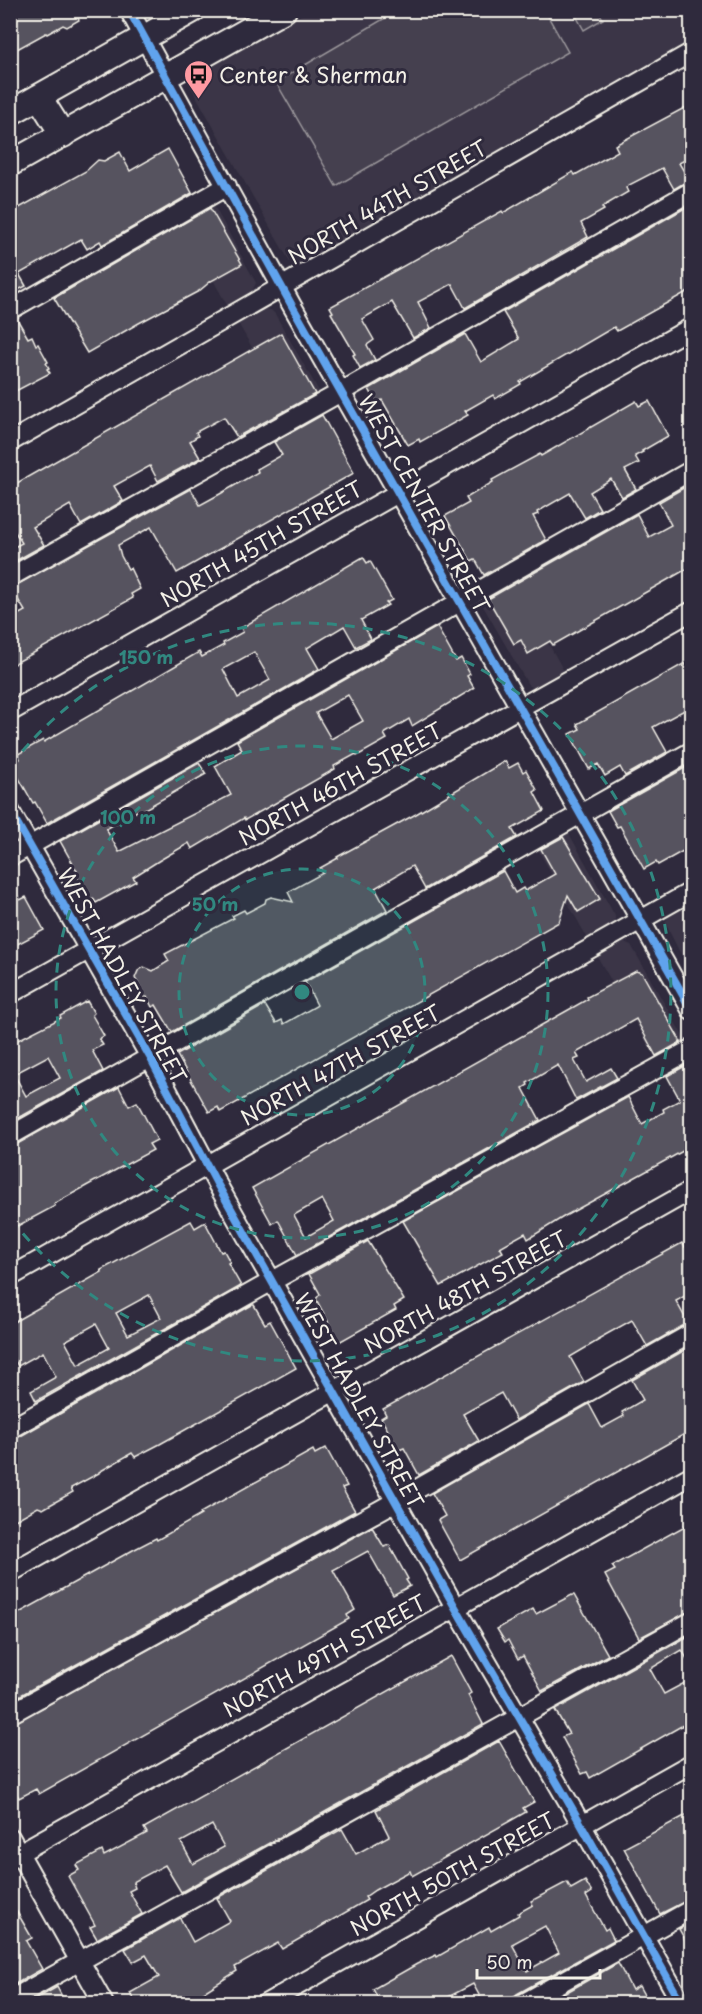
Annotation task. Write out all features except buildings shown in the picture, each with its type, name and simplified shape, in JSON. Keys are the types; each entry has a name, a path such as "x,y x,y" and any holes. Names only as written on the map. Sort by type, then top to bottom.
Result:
{"main road":[{"path":"10,113 193,10"},
{"path":"10,164 166,77 258,17 284,10"},
{"path":"39,97 63,135"}],"street":[{"name":"WEST CENTER STREET","path":"129,10 341,392 692,1011"},
{"name":"NORTH 44TH STREET","path":"10,442 692,52"},
{"path":"10,310 227,186"},
{"path":"10,577 341,392 692,191"},
{"name":"NORTH 45TH STREET","path":"10,712 692,327"},
{"path":"10,857 692,470"},
{"name":"NORTH 46TH STREET","path":"10,994 692,611"},
{"path":"10,1136 692,751"},
{"name":"WEST HADLEY STREET","path":"10,811 90,949 207,1164 455,1607 520,1717 682,2004"},
{"name":"NORTH 47TH STREET","path":"10,1277 692,891"},
{"path":"10,1429 692,1049"},
{"name":"NORTH 48TH STREET","path":"10,1573 692,1190"},
{"path":"10,1714 396,1501 692,1333"},
{"name":"NORTH 49TH STREET","path":"13,1849 455,1607 692,1474"},
{"path":"10,2000 692,1621"},
{"name":"NORTH 50TH STREET","path":"265,2004 692,1764"},
{"path":"13,1849 104,2004"},
{"path":"522,2004 692,1909"}],"shaded area":[{"path":"581,10 598,11 603,19 584,30 575,14"},
{"path":"308,11 691,11 691,45 299,267 291,264 190,82 195,74"},
{"path":"397,11 545,11 568,52 336,186 276,82"},
{"path":"213,204 256,283 252,291 227,305 181,222"},
{"path":"264,309 271,310 275,314 320,393 289,411 238,323"},
{"path":"512,579 565,673 536,689 529,686 479,599"},
{"path":"567,830 615,916 611,926 588,939 537,848"},
{"path":"691,903 691,974 665,923 668,917"},
{"path":"624,942 631,945 688,1045 658,1062 597,956"}],"cycle path":[{"path":"129,10 291,304 692,1011"},
{"path":"10,811 150,1057 216,1182 455,1607 682,2004"}],"place":[{"name":"Center & Sherman","path":"198,100"}]}
